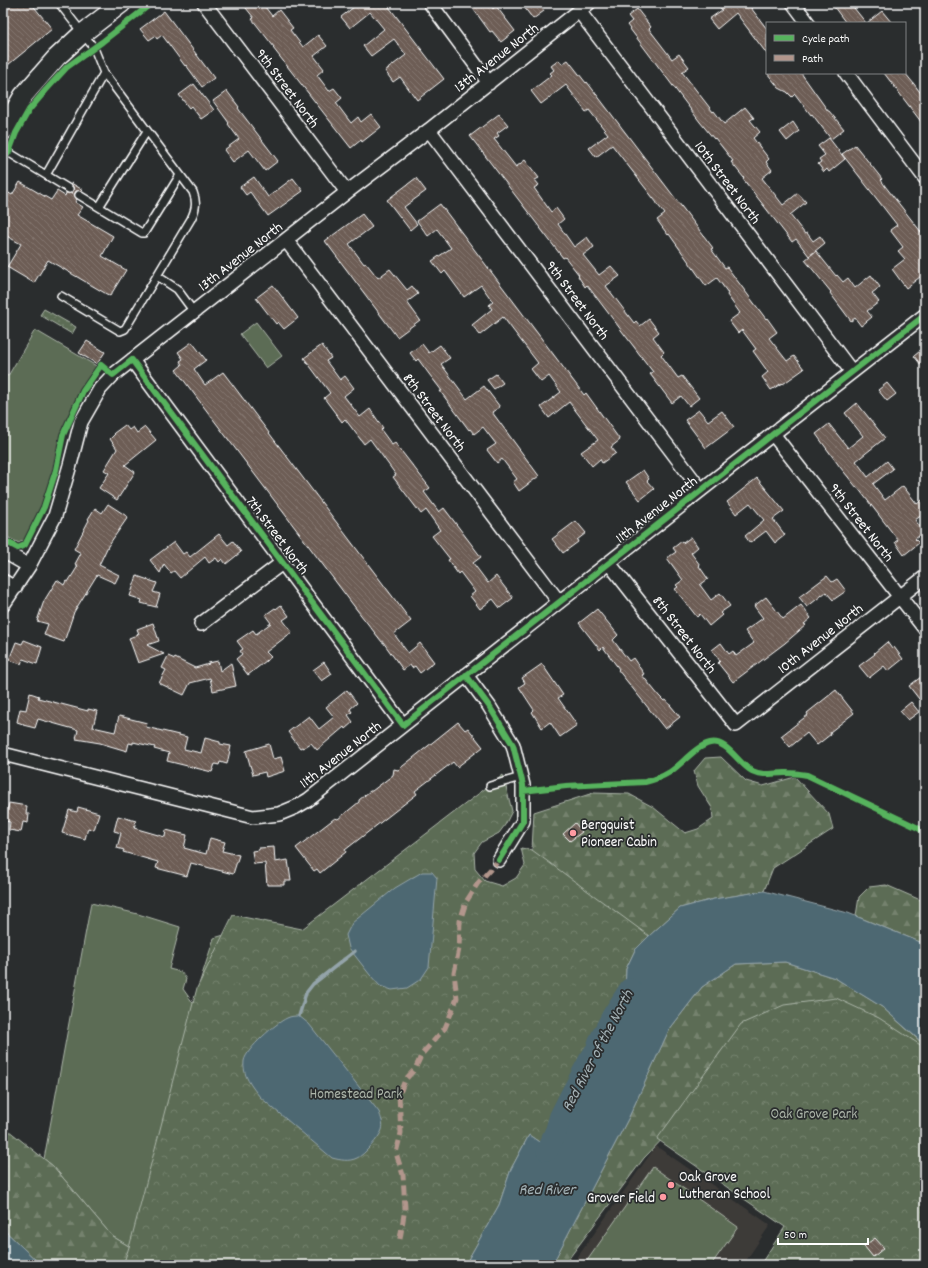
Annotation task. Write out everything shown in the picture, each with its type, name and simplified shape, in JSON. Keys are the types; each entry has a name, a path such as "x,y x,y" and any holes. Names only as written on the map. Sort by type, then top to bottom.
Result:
{"main road":[{"path":"3,131 22,96 56,58 83,33 122,3"}],"street":[{"name":"9th Street North","path":"204,3 347,192"},
{"path":"430,3 489,82"},
{"name":"13th Avenue North","path":"3,604 29,566 54,516 70,465 81,422 100,389 113,375 590,3"},
{"path":"793,3 807,22"},
{"name":"10th Street North","path":"579,11 852,372"},
{"path":"847,74 925,178"},
{"name":"9th Street North","path":"429,130 701,490"},
{"name":"8th Street North","path":"286,240 559,602"},
{"name":"11th Avenue North","path":"3,754 253,817 279,814 296,807 308,800 701,490 925,316"},
{"name":"7th Street North","path":"132,360 403,725"},
{"name":"9th Street North","path":"773,434 925,629"},
{"path":"3,551 29,566"},
{"path":"201,624 282,562"},
{"name":"8th Street North","path":"608,563 736,725"},
{"name":"10th Avenue North","path":"736,725 925,577"},
{"path":"3,580 15,588"},
{"path":"466,675 489,706 513,745 521,777 523,792 523,821 498,860"}],"lane":[{"path":"59,3 94,48 104,73 193,192 196,203 195,210 125,328 120,330 61,296"},
{"path":"46,175 104,73"},
{"path":"99,207 147,131"},
{"path":"3,149 69,189"},
{"path":"79,195 144,233 180,175"},
{"path":"157,276 177,289 194,312"},
{"path":"490,786 521,777"}],"shaded area":[{"name":"Grover Field","path":"656,1146 770,1225 743,1265 572,1265"}],"green space":[{"path":"44,309 76,327 72,334 40,315"},
{"path":"256,322 282,356 266,368 240,334"},
{"path":"35,330 98,367 81,389 60,434 53,469 42,505 28,537 19,543 3,535 3,374 8,376"},
{"path":"721,757 746,781 763,786 795,777 829,814 833,829 773,868 764,891 714,899 680,908 635,950 529,1135 465,1265 533,870 532,850 534,812 593,793 629,794 653,807 685,833 698,829 713,819 712,808 698,786 694,771 705,758"},
{"name":"Homestead Park","path":"503,775 512,811 499,833 482,842 474,853 475,869 485,881 502,886 516,878 525,865 521,848 532,850 649,936 635,950 626,969 625,991 565,1111 545,1146 529,1135 511,1169 499,1205 465,1265 123,1265 130,1244 197,988 233,915 302,929"},
{"path":"886,885 925,902 925,944 856,916 859,897 869,887"},
{"path":"91,903 138,914 180,927 169,969 181,972 186,979 183,989 193,1003 214,938 231,933 421,1265 160,1265 112,1236 53,1166 44,1159"},
{"path":"785,962 835,978 882,1007 923,1044 917,1051 676,1125 644,1158 564,1265 557,1265 553,1263 628,1119 669,1030 702,987 736,964"},
{"name":"Oak Grove Park","path":"836,998 879,1018 925,1048 925,1265 760,1265 785,1227 657,1139 741,1024 784,1005"},
{"path":"3,1126 53,1166 112,1236 160,1265 41,1265 3,1229"},
{"name":"Grover Field","path":"653,1167 738,1227 711,1265 584,1265"}],"water":[{"path":"422,872 432,872 437,878 429,967 421,979 407,988 392,990 380,986 370,975 349,948 346,935 352,923 395,888"},
{"name":"Red River","path":"764,891 848,913 925,944 925,1045 882,1007 835,978 785,962 736,964 702,987 669,1030 628,1119 552,1265 465,1265 499,1205 511,1169 529,1135 545,1146 565,1111 625,991 626,969 635,950 680,908 714,899"},
{"path":"299,1016 309,1024 379,1112 383,1126 381,1133 360,1157 351,1160 332,1158 260,1097 246,1076 244,1061 256,1043 282,1021 290,1017"},
{"path":"3,1229 41,1265 3,1265"}],"building":[{"path":"3,3 31,3 52,29 3,69"},
{"path":"242,3 262,3 272,16 279,10 293,28 290,30 303,47 318,35 327,46 314,56 324,69 317,75 329,91 334,88 342,98 336,103 351,123 358,117 361,122 371,114 381,127 362,142 361,140 351,148 273,48 274,47 252,19 254,18"},
{"path":"359,3 386,3 444,79 417,100 400,77 393,82 385,71 406,55 394,39 371,56 363,46 384,29 370,12 350,28 341,17"},
{"path":"469,3 489,3 493,9 496,6 515,31 501,42 492,31 490,32"},
{"path":"521,3 538,3 544,11 533,19"},
{"path":"717,3 750,3 748,4 766,28 766,53 736,13 717,29 709,19 722,10"},
{"path":"831,3 850,3 865,22 845,22"},
{"path":"637,9 651,27 649,29 672,59 679,54 689,67 682,72 724,124 745,107 754,118 750,120 760,132 753,138 769,159 766,162 772,170 762,178 783,205 798,193 806,202 790,215 805,234 807,233 813,241 820,236 825,243 809,256 796,239 792,242 743,179 744,178 731,162 733,161 700,122 627,25 632,21 628,16"},
{"path":"164,11 214,78 202,87 162,35 157,39 155,36 149,40 140,29"},
{"path":"882,11 891,22 868,22"},
{"path":"559,60 562,64 568,60 586,83 587,82 713,248 711,249 725,268 727,267 766,319 767,318 777,332 769,338 787,361 794,356 804,369 783,384 782,383 771,390 762,377 768,372 753,351 756,349 742,330 738,333 729,321 740,313 717,278 706,286 669,234 668,235 657,220 665,214 612,145 596,157 589,148 608,134 589,110 586,112 566,85 541,104 531,91 552,75 550,73 554,70 551,66"},
{"path":"768,74 802,74 828,111 844,129 831,139 795,94 792,97 787,92 779,88"},
{"path":"885,74 906,74 914,84 925,99 925,127"},
{"path":"194,84 214,110 201,119 191,106 189,108 179,95"},
{"path":"227,91 239,107 238,108 240,111 278,161 265,171 249,150 233,162 224,150 239,139 213,101"},
{"path":"499,114 508,125 497,133 499,136 494,139 516,167 525,160 539,178 535,180 539,185 534,188 551,212 556,208 564,219 558,224 574,247 587,237 594,247 583,255 599,275 611,266 620,276 606,286 634,323 636,321 640,326 649,319 659,332 653,337 664,352 661,355 678,378 682,376 699,398 689,406 681,396 672,403 650,374 653,372 587,285 585,287 578,276 579,275 565,257 563,258 470,136"},
{"path":"793,122 799,131 787,141 780,132"},
{"path":"829,138 845,159 829,172 827,169 824,172 818,164 821,162 819,159 825,155 818,146"},
{"path":"855,145 925,237 925,273 906,288 892,269 905,259 898,251 903,247 890,230 897,225 842,154"},
{"path":"254,177 268,197 293,178 303,191 268,216 250,192 246,195 240,187"},
{"path":"416,178 426,191 404,207 417,224 410,230 387,200"},
{"path":"20,182 51,200 57,191 65,196 66,193 72,193 74,189 71,183 83,190 76,191 74,195 77,199 75,202 83,207 77,215 113,236 102,256 126,270 110,296 48,260 34,283 7,267 21,244 3,234 3,199 7,192 12,195"},
{"path":"440,204 584,395 586,393 620,440 611,447 616,453 602,463 600,459 592,466 581,452 598,440 569,402 549,418 541,407 561,392 549,376 541,382 531,369 538,363 503,317 480,335 472,325 492,309 489,305 493,302 481,285 464,297 445,271 442,274 432,261 451,248 437,229 428,236 417,221"},
{"path":"362,214 372,227 349,244 364,264 366,263 378,278 390,269 407,290 412,286 418,294 407,302 420,320 397,337 325,241"},
{"path":"816,251 836,276 837,275 843,282 848,278 855,288 871,275 880,287 872,293 879,302 867,311 872,317 861,326 855,318 851,321 830,293 831,292 805,260"},
{"path":"273,285 298,318 284,329 278,322 276,324 256,298"},
{"path":"87,341 105,352 97,364 79,353"},
{"path":"192,342 206,360 194,369 205,385 223,372 411,621 394,634 408,653 420,643 434,662 420,673 415,666 412,668 410,665 403,670 176,370 182,365 180,361 183,359 178,352"},
{"path":"422,344 429,353 440,345 450,358 441,364 467,399 484,386 500,407 492,412 539,476 519,491 513,482 517,479 502,459 497,463 487,450 496,444 483,427 474,434 470,429 469,430 418,359 416,361 410,353"},
{"path":"322,345 331,358 326,361 340,380 345,376 354,388 344,396 360,417 370,409 383,428 381,430 392,445 395,443 430,488 424,492 439,512 444,508 481,557 473,563 488,583 496,576 513,598 500,608 493,599 480,609 470,596 475,592 460,572 458,574 448,560 450,559 432,536 440,530 426,510 421,514 393,477 396,475 370,439 364,444 345,419 342,422 324,398 330,393 304,358"},
{"path":"925,347 925,370 914,356"},
{"path":"496,374 503,383 494,389 487,380"},
{"path":"887,383 896,394 887,401 878,390"},
{"path":"857,403 885,438 856,461 868,477 887,461 893,469 873,484 885,500 903,486 917,504 925,498 925,513 915,520 924,532 915,539 919,543 904,555 895,542 898,540 840,467 816,434 829,424 848,448 863,436 845,413"},
{"path":"699,410 708,421 722,411 734,427 706,448 685,420"},
{"path":"125,425 129,430 133,427 137,433 145,427 156,440 125,465 135,472 117,500 99,488 109,473 104,470 117,449 110,439 115,434 114,433"},
{"path":"643,470 649,479 647,481 654,489 640,500 626,482"},
{"path":"757,478 784,511 773,519 785,535 775,543 766,531 750,543 745,536 764,520 750,503 736,514 727,502"},
{"path":"108,504 128,517 108,546 99,565 119,575 115,583 97,575 74,612 64,642 44,635 48,624 37,621 44,601 57,580 64,585 66,581 68,582 78,566 75,564 81,553 74,549 89,520 88,519 95,508 102,513"},
{"path":"576,521 586,533 577,540 578,542 563,553 552,539"},
{"path":"219,534 228,545 233,541 241,552 226,564 222,559 219,562 216,558 209,563 205,557 180,578 174,571 171,573 164,564 160,573 150,560 174,542 183,554 186,552 190,557"},
{"path":"691,537 698,547 691,553 708,579 700,585 711,600 720,593 730,606 720,613 722,615 709,626 700,614 697,617 675,589 678,587 676,585 683,580 667,558 676,552 673,548 682,541 683,543"},
{"path":"137,576 157,583 153,592 160,594 156,607 141,603 142,600 130,596"},
{"path":"827,576 832,582 837,579 846,591 833,600 826,592 807,607 799,597"},
{"path":"766,597 783,619 801,605 811,618 804,624 806,625 785,643 733,682 718,663 720,661 712,650 721,643 729,654 733,651 736,656 754,643 745,631 763,618 754,606"},
{"path":"281,605 289,616 283,620 292,632 266,652 271,657 248,675 236,659 242,654 240,651 243,649 237,641 253,630 256,634 271,623 265,615"},
{"path":"597,609 618,635 613,640 629,661 633,658 644,674 642,675 659,696 664,701 666,700 680,717 665,729 618,670 619,669 603,647 600,650 579,623"},
{"path":"153,623 159,641 147,645 164,654 138,663 129,638 139,634 137,629"},
{"path":"24,640 42,647 37,664 23,659 21,664 9,660 16,642 22,644"},
{"path":"887,642 892,649 894,647 903,659 888,671 884,666 869,678 859,666 875,654 874,653"},
{"path":"168,656 195,668 218,661 220,671 231,663 236,686 213,691 210,678 190,683 184,695 159,683 166,670 162,668"},
{"path":"324,662 332,674 322,681 313,670"},
{"path":"542,664 563,695 558,698 577,725 560,737 550,722 542,728 532,712 534,710 519,687 525,683 522,678"},
{"path":"925,674 925,694 919,699 909,686"},
{"path":"347,690 357,703 350,709 352,712 348,715 353,722 345,729 344,727 317,750 311,743 303,748 300,748 288,732 309,716 319,729 334,717 326,707"},
{"path":"836,690 854,713 830,732 831,734 817,745 807,733 790,747 781,736 808,715 807,713"},
{"path":"30,693 39,696 38,698 88,711 88,709 97,711 93,727 115,732 119,716 147,723 146,727 187,737 184,749 201,753 205,738 220,742 220,744 231,746 227,764 220,762 219,765 215,764 212,772 167,761 169,753 154,749 155,747 133,742 133,744 129,743 127,751 100,743 76,739 78,730 38,719 35,728 23,725 17,722 20,709 26,710"},
{"path":"911,702 919,712 908,720 900,711"},
{"path":"458,722 465,730 468,728 483,747 457,767 453,762 415,791 417,794 345,850 346,852 320,873 317,869 314,871 296,848 335,818 338,819 370,791 393,775 394,769 398,770"},
{"path":"269,744 273,759 281,757 285,771 266,777 265,772 253,775 246,751"},
{"path":"9,803 27,806 26,814 29,814 28,823 23,822 21,832 9,830 10,822 5,821"},
{"path":"78,807 99,813 94,830 88,828 85,839 62,833 69,810 77,812"},
{"path":"118,816 136,821 134,828 165,837 166,830 187,835 184,848 206,854 210,838 225,842 222,851 239,855 233,874 191,863 187,876 156,868 158,862 123,852 124,850 117,848 121,833 114,831"},
{"name":"Bergquist Pioneer Cabin","path":"575,823 582,832 570,841 563,834"},
{"path":"274,847 275,862 288,860 291,881 284,881 284,885 267,885 265,863 254,864 252,851 259,850 259,848"},
{"path":"875,1238 884,1248 873,1257 864,1246"}],"waterway":[{"path":"299,1016 306,993 313,984 355,951"},
{"name":"Red River of the North","path":"547,1150 569,1099 597,1049 612,1017 630,989"}],"marked path":[{"path":"400,1239 405,1208 403,1175 396,1153 401,1133 399,1095 405,1080 415,1069 422,1054 445,1028 457,998 454,973 459,949 460,921 466,902 478,883 499,860"}],"cycle path":[{"path":"3,159 9,152 16,133 29,110 67,67 152,3"},
{"path":"3,540 18,548 25,545 44,507 56,470 63,435 83,391 101,365 113,375 132,360 403,725 925,315"},
{"path":"466,675 489,706 513,745 523,785 523,821 499,860"},
{"path":"523,791 566,786 645,782 661,777 675,769 694,751 710,743 716,743 722,745 742,764 756,773 790,773 807,775 925,832"}],"place":[{"name":"Bergquist Pioneer Cabin","path":"573,833"},
{"name":"Oak Grove Lutheran School","path":"671,1185"},
{"name":"Grover Field","path":"663,1197"}]}
